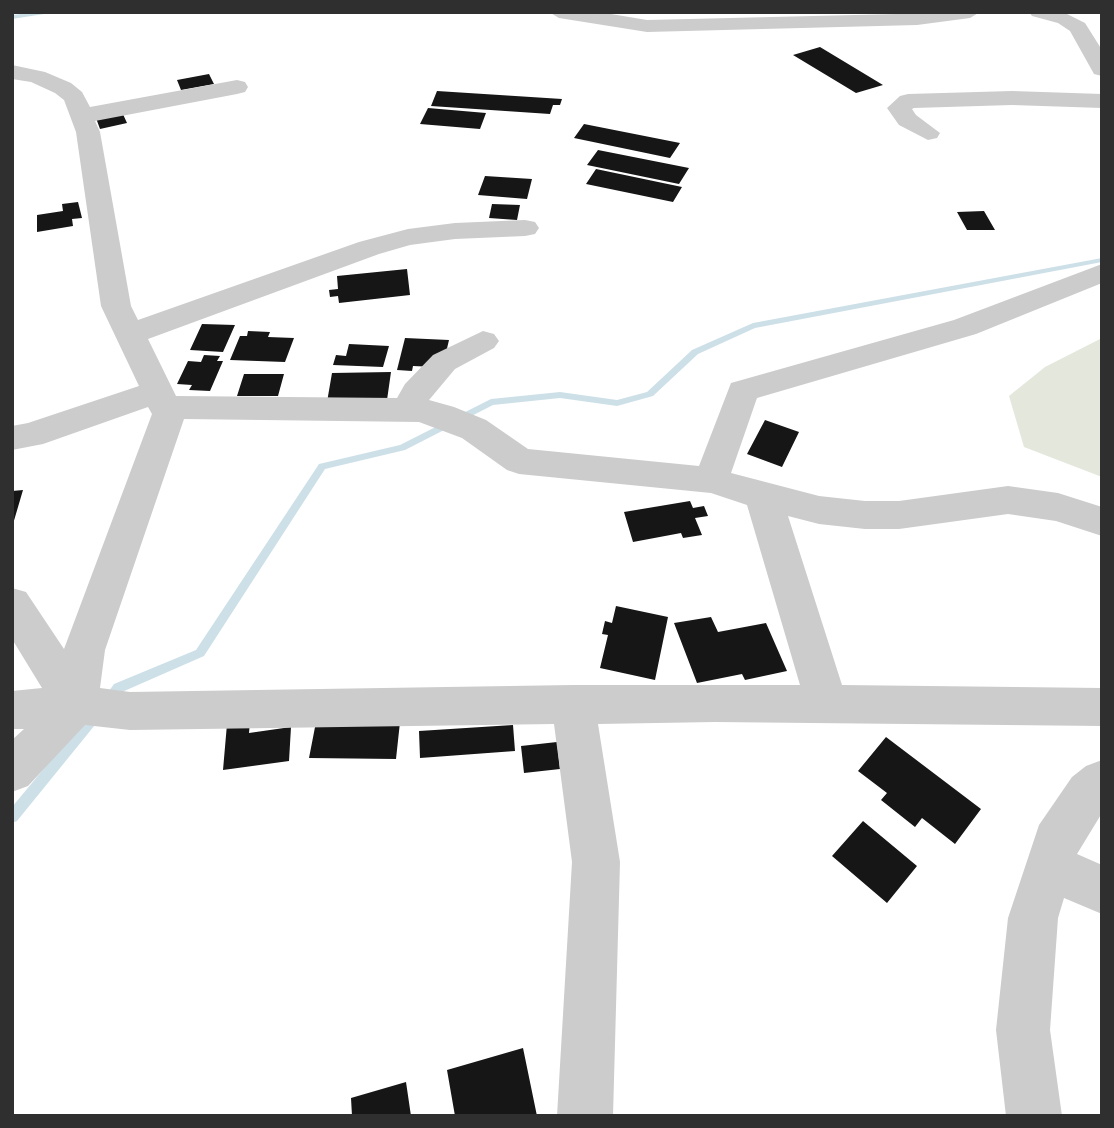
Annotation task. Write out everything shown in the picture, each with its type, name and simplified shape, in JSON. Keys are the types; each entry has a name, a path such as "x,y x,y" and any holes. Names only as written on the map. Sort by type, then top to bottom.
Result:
{"street":[{"path":"559,12 647,26 917,19 970,12"},
{"path":"1039,12 1065,19 1078,26 1102,69"},
{"path":"12,72 37,77 62,88 74,97 88,132 116,306 169,414 84,650 80,706 12,771"},
{"path":"82,116 237,87"},
{"path":"928,133 907,120 900,108 908,101 1102,101"},
{"path":"130,334 369,248 408,237 455,231 525,228"},
{"path":"711,480 743,391 965,327 1102,273"},
{"path":"407,409 417,392 444,362 483,341"},
{"path":"12,438 161,399 407,409 442,415 474,429 519,461 711,480 819,510 865,515 899,515 1008,499 1058,507 1102,522"},
{"path":"763,496 827,704"},
{"path":"12,604 80,706"},
{"path":"12,710 80,706 130,711 573,704 1102,707"},
{"path":"573,704 596,862 585,1116"},
{"path":"1034,1116 1023,1030 1033,918 1056,842 1088,793 1102,781"},
{"path":"1049,866 1102,890"}],"shaded area":[{"path":"1102,338 1102,477 1024,447 1009,396 1045,367"}],"building":[{"path":"820,47 883,85 856,93 793,55"},
{"path":"209,74 214,84 181,90 177,80"},
{"path":"437,91 562,99 560,105 553,105 550,114 431,106"},
{"path":"428,108 486,113 480,129 420,124"},
{"path":"122,112 127,123 100,129 96,118"},
{"path":"584,124 680,143 670,158 574,138"},
{"path":"598,150 689,168 679,184 587,165"},
{"path":"596,169 682,187 673,202 586,184"},
{"path":"485,176 532,179 527,199 478,195"},
{"path":"78,202 82,218 72,219 73,226 37,232 37,215 63,211 62,204"},
{"path":"492,204 520,205 517,220 489,218"},
{"path":"984,211 995,230 967,230 957,212"},
{"path":"407,269 410,295 339,303 338,296 330,297 329,290 338,289 337,276"},
{"path":"202,324 235,325 223,352 190,350"},
{"path":"248,331 270,332 268,337 294,338 285,362 230,360 240,336 247,336"},
{"path":"405,338 449,340 445,357 435,367 413,366 412,371 397,370"},
{"path":"349,344 389,346 383,367 333,365 336,355 346,356"},
{"path":"204,355 220,356 217,361 223,361 210,391 189,390 192,385 177,384 188,361 201,362"},
{"path":"391,372 387,400 327,402 332,373"},
{"path":"244,374 284,374 278,396 237,396"},
{"path":"765,420 799,432 782,467 747,454"},
{"path":"23,490 13,524 12,524 12,491"},
{"path":"690,501 693,508 704,506 708,516 695,518 702,535 683,538 681,533 633,542 624,512"},
{"path":"616,606 668,617 655,680 600,668 608,635 602,634 605,621 612,623"},
{"path":"711,617 718,632 766,623 787,671 745,680 742,674 697,683 674,623"},
{"path":"250,721 249,733 291,727 289,761 223,770 227,724"},
{"path":"316,722 400,722 396,759 309,758"},
{"path":"513,725 515,751 420,758 419,731"},
{"path":"886,737 981,809 955,844 922,818 915,827 881,800 887,793 858,771"},
{"path":"557,742 560,769 524,773 521,746"},
{"path":"863,821 917,866 887,903 832,856"},
{"path":"523,1048 537,1116 455,1116 447,1070"},
{"path":"406,1082 411,1116 352,1116 351,1098"}],"waterway":[{"path":"12,17 54,12"},
{"path":"108,701 118,688 200,653 322,466 402,448 491,402 560,395 617,403 650,394 695,352 753,326 1102,260"},
{"path":"12,817 95,716"}]}
